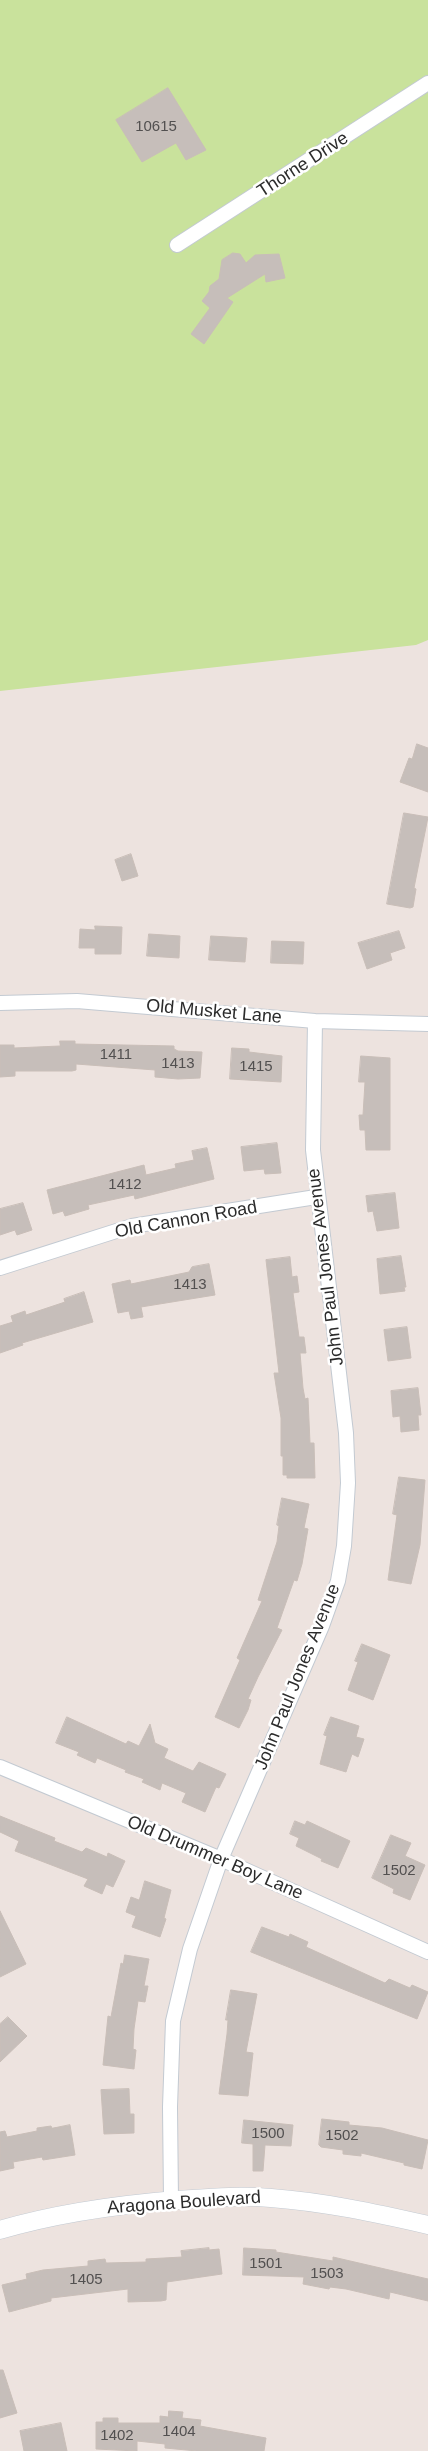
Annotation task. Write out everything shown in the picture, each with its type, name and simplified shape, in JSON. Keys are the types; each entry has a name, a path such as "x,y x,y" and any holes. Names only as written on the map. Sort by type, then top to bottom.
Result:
{"street":[{"name":"Thorne Drive","path":"177,245 428,83"},
{"name":"Old Musket Lane","path":"0,1003 77,1001 315,1021 428,1024"},
{"name":"John Paul Jones Avenue","path":"172,2201 170,2108 174,2021 193,1940 221,1860 322,1626 338,1581 344,1546 348,1483 346,1433 316,1197 312,1150 315,1021"},
{"name":"Old Cannon Road","path":"0,1268 132,1226 316,1197"},
{"name":"Old Drummer Boy Lane","path":"0,1767 221,1860 428,1952"},
{"name":"Aragona Boulevard","path":"0,2230 24,2223 115,2205 219,2197 270,2198 334,2206 428,2225"}],"green space":[{"path":"0,0 428,0 428,640 416,645 0,691"}],"building":[{"path":"168,88 206,150 186,160 176,143 142,162 116,120"},
{"path":"233,253 240,254 246,263 255,255 279,254 285,278 266,282 265,274 227,298 233,302 204,344 191,334 210,308 202,301 209,292 210,286 219,279 222,260"},
{"path":"417,744 428,748 428,792 400,782 409,758 412,759"},
{"path":"404,813 428,817 414,888 416,889 413,907 410,908 387,904"},
{"path":"131,854 138,876 122,881 115,860"},
{"path":"95,926 122,927 121,954 95,954 95,948 79,948 80,929 95,930"},
{"path":"399,931 405,948 390,953 392,960 367,969 358,943"},
{"path":"149,934 180,936 179,958 147,956"},
{"path":"211,936 247,938 245,962 209,960"},
{"path":"272,941 304,942 303,964 271,963"},
{"path":"60,1041 75,1041 75,1044 174,1046 174,1049 178,1051 202,1052 200,1078 155,1077 155,1070 76,1064 76,1070 72,1071 15,1071 15,1076 0,1077 0,1045 14,1045 14,1048 60,1046"},
{"path":"232,1048 249,1049 249,1052 282,1056 281,1082 230,1079"},
{"path":"361,1056 390,1058 390,1150 366,1150 365,1130 360,1130 359,1115 363,1115 365,1082 359,1082"},
{"path":"277,1143 281,1173 265,1174 264,1169 244,1171 241,1147"},
{"path":"207,1148 214,1179 135,1199 134,1195 88,1205 89,1209 65,1216 63,1211 53,1214 47,1190 144,1165 146,1175 176,1168 175,1164 194,1160 192,1151"},
{"path":"395,1193 399,1228 377,1231 373,1211 368,1212 366,1196"},
{"path":"23,1203 32,1230 17,1235 15,1230 0,1235 0,1209"},
{"path":"401,1256 405,1291 380,1294 377,1259"},
{"path":"290,1257 292,1277 297,1276 299,1292 293,1293 299,1337 304,1337 306,1353 300,1353 303,1388 305,1399 308,1398 310,1443 314,1443 315,1478 287,1478 287,1475 283,1475 281,1418 274,1373 279,1373 266,1260"},
{"path":"209,1264 215,1295 141,1307 143,1317 131,1319 129,1311 118,1313 112,1284 130,1280 131,1284 189,1272 192,1267"},
{"path":"84,1292 93,1322 22,1343 23,1345 0,1353 0,1326 13,1322 11,1316 25,1311 26,1315 65,1302 64,1299"},
{"path":"407,1327 411,1358 388,1361 384,1330"},
{"path":"418,1388 421,1415 418,1415 419,1430 401,1432 400,1416 393,1417 391,1391"},
{"path":"399,1477 425,1480 420,1545 411,1584 388,1580 397,1515 393,1514"},
{"path":"282,1498 309,1504 304,1528 308,1529 302,1564 297,1581 294,1580 277,1628 282,1630 248,1699 251,1700 248,1710 239,1728 215,1717 240,1660 237,1658 262,1601 258,1600 277,1542 279,1526 277,1525"},
{"path":"362,1644 390,1655 373,1700 348,1690 358,1662 355,1661"},
{"path":"67,1717 126,1744 128,1741 139,1746 150,1724 155,1743 168,1749 164,1758 193,1771 199,1762 226,1774 219,1788 216,1787 205,1812 182,1802 186,1793 162,1783 160,1790 142,1782 144,1779 125,1772 126,1770 97,1758 95,1763 77,1755 79,1752 56,1743"},
{"path":"331,1717 359,1726 356,1737 364,1739 358,1757 352,1754 346,1772 320,1764 327,1736 324,1735"},
{"path":"0,1816 55,1838 54,1841 82,1852 86,1848 107,1857 108,1853 125,1861 113,1887 106,1884 102,1894 84,1886 88,1879 15,1851 19,1841 0,1832"},
{"path":"295,1821 305,1825 307,1821 350,1841 338,1868 321,1861 322,1859 296,1846 299,1838 290,1834"},
{"path":"391,1835 411,1843 405,1856 425,1865 410,1900 393,1893 394,1889 372,1878"},
{"path":"145,1881 171,1890 164,1918 166,1919 160,1937 132,1927 136,1916 126,1912 131,1897 139,1900"},
{"path":"0,1911 26,1964 0,1977"},
{"path":"262,1927 289,1937 290,1934 308,1942 306,1947 385,1983 389,1979 410,1988 412,1985 428,1992 417,2019 251,1952"},
{"path":"125,1955 149,1959 144,1986 148,1986 145,2002 138,2001 134,2029 133,2049 136,2050 134,2069 103,2065 108,2016 111,2017 121,1963 123,1964"},
{"path":"231,1990 257,1994 246,2052 253,2053 248,2096 219,2094 227,2034 228,2020 226,2020"},
{"path":"8,2017 27,2036 0,2062 0,2024"},
{"path":"129,2089 130,2114 134,2114 134,2133 104,2134 101,2090"},
{"path":"322,2119 349,2122 349,2125 382,2128 428,2140 422,2169 361,2153 361,2156 343,2154 343,2150 321,2147 319,2145"},
{"path":"244,2120 293,2125 291,2146 265,2145 263,2171 253,2171 253,2144 242,2143"},
{"path":"70,2125 75,2155 43,2160 42,2157 13,2162 14,2168 0,2171 0,2132 5,2131 7,2137 37,2131 37,2128"},
{"path":"209,2248 209,2250 219,2249 222,2274 167,2282 166,2300 161,2301 128,2302 128,2289 51,2298 51,2301 9,2312 2,2285 27,2279 26,2274 43,2270 88,2266 88,2261 105,2259 106,2263 146,2262 146,2259 182,2257 181,2251"},
{"path":"244,2248 276,2250 276,2252 333,2261 333,2257 428,2279 428,2301 390,2292 389,2299 346,2289 330,2287 329,2289 303,2284 304,2277 243,2275"},
{"path":"0,2370 3,2370 17,2413 0,2418"},
{"path":"169,2411 183,2412 182,2418 201,2420 200,2426 266,2438 264,2451 197,2451 165,2448 165,2444 137,2441 137,2451 96,2449 96,2422 103,2422 103,2418 118,2418 118,2423 160,2423 160,2416 168,2417"},
{"path":"61,2423 67,2451 24,2451 20,2431"}]}
